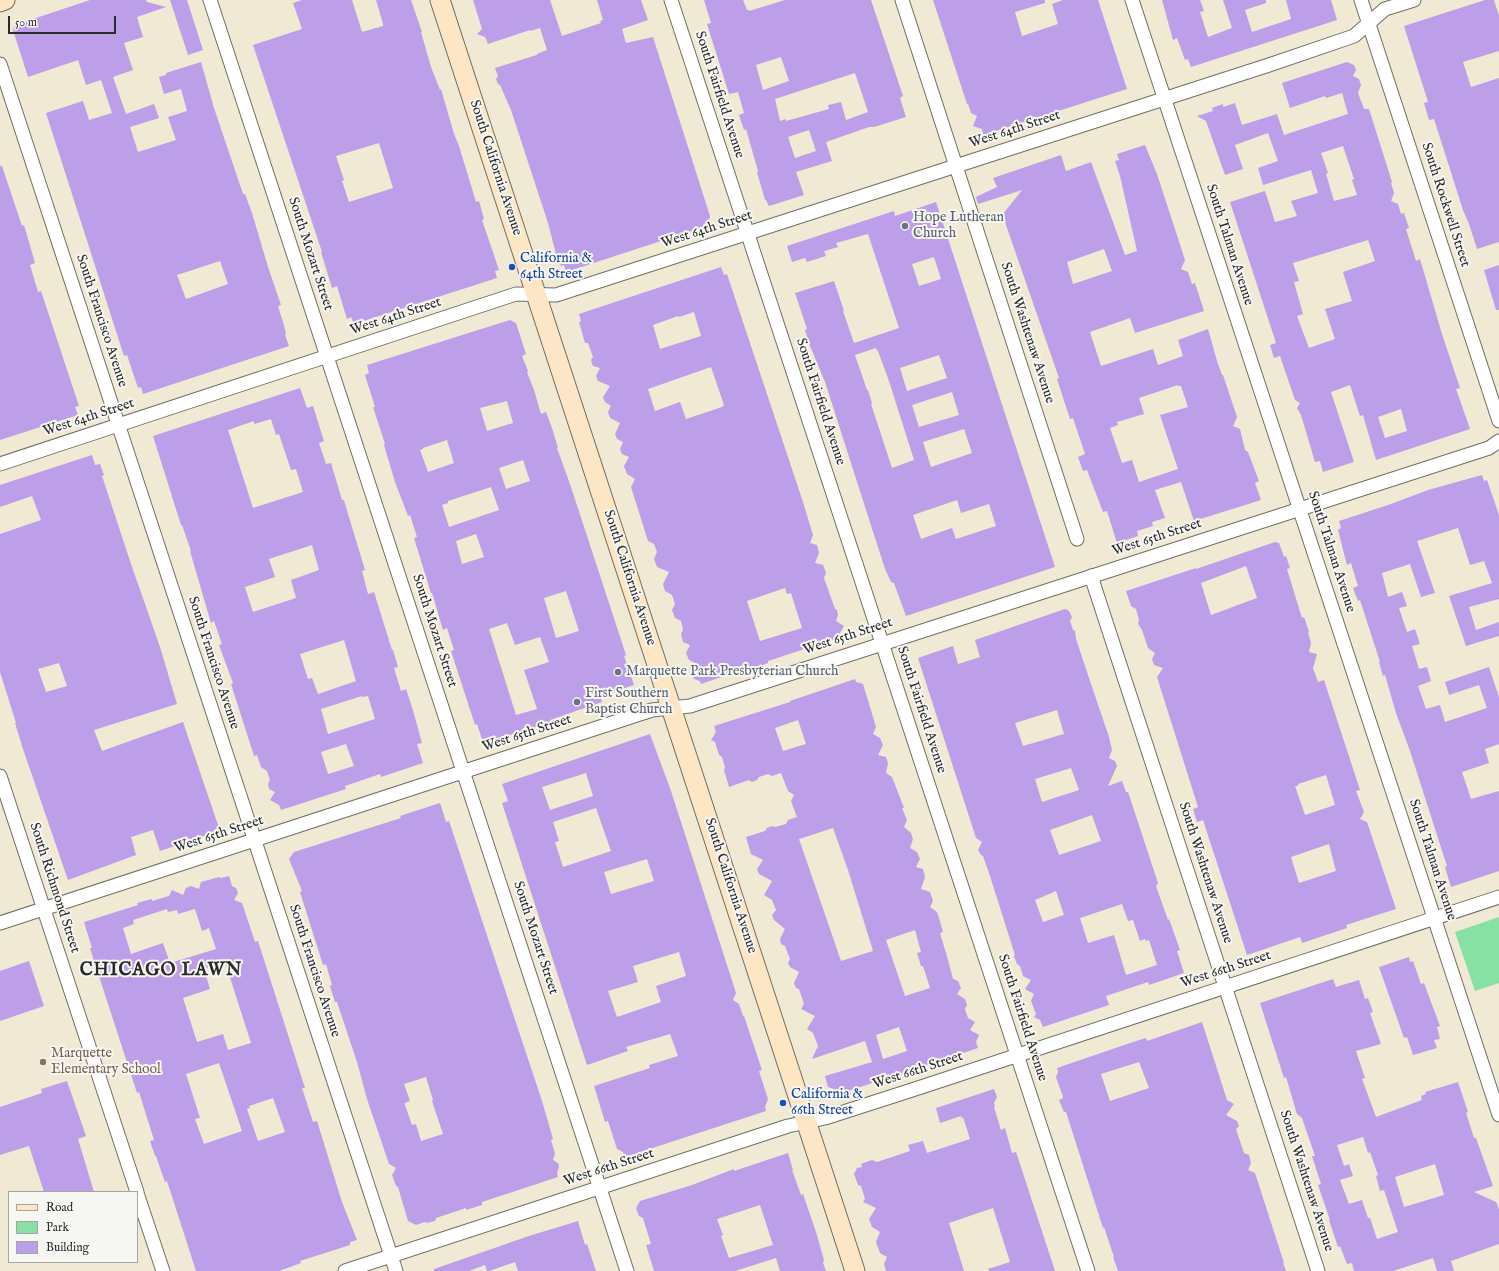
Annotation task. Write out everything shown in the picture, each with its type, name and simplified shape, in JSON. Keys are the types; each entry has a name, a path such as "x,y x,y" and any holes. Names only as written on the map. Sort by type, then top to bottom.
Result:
{"street":[{"path":"0,2 5,0"},
{"name":"South Mozart Street","path":"210,0 627,1271"},
{"name":"South California Avenue","path":"440,0 855,1271"},
{"name":"South Fairfield Avenue","path":"671,0 1088,1271"},
{"name":"South Washtenaw Avenue","path":"902,0 1077,539"},
{"name":"South Talman Avenue","path":"1132,0 1499,1115"},
{"name":"South Rockwell Street","path":"1361,0 1499,421"},
{"name":"West 64th Street","path":"0,464 516,294 556,295 1354,36 1385,9 1414,0"},
{"name":"South Francisco Avenue","path":"0,64 396,1271"},
{"name":"West 65th Street","path":"0,923 652,710 690,706 1489,448 1499,440"},
{"name":"South Washtenaw Avenue","path":"1091,576 1318,1271"},
{"name":"South Richmond Street","path":"0,776 137,1191"},
{"name":"West 66th Street","path":"345,1271 788,1126 825,1118 1499,897"},
{"name":"South Richmond Street","path":"138,1195 163,1271"}],"green space":[{"path":"1499,917 1499,983 1475,991 1455,932"}],"building":[{"path":"90,0 146,0 147,2 166,7 137,17 143,37 124,43 133,70 113,77 126,114 154,104 159,118 130,127 138,152 176,140 168,117 187,111 181,89 164,94 159,77 166,75 166,73 201,62 214,108 243,194 245,194 252,213 281,305 278,306 289,346 143,394 141,387 138,388 127,355 124,356 46,113 83,101 89,120 112,113 101,80 86,85 78,60 28,77 13,30 15,25","holes":["220,261 228,284 186,299 177,275"]},
{"path":"170,0 187,0 203,50 188,55"},
{"path":"302,0 352,0 362,32 383,26 376,0 411,0 422,32 431,67 440,90 441,89 476,202 479,201 484,219 482,220 499,270 495,271 497,278 354,324 351,317 347,319 337,286 332,288 322,252 253,45 302,29 293,3","holes":["379,143 393,188 349,202 336,156"]},
{"path":"473,0 550,0 562,36 601,23 600,21 603,20 597,0 641,0 648,20 622,29 626,43 653,37 710,216 710,225 566,272 564,265 561,266 556,254 548,223 511,110 496,79 498,76 495,68 537,55 547,50 540,28 488,44 485,37 477,34 482,29"},
{"path":"704,0 743,0 747,10 749,11 785,0 871,0 903,96 900,98 906,117 874,127 869,127 826,142 832,161 796,172 804,195 769,206 765,200 746,129 744,130 739,115 744,113 738,92 729,94 707,24 711,23","holes":["781,57 789,81 763,90 756,65","855,73 868,112 846,120 841,102 828,105 829,109 786,121 786,119 780,121 775,99","809,130 816,151 795,158 788,137"]},
{"path":"933,0 1045,0 1045,3 1015,12 1022,36 1058,24 1052,4 1063,0 1098,0 1127,89 983,135 982,129 973,126 977,116 971,113 967,104"},
{"path":"1162,0 1200,0 1204,11 1200,12 1208,37 1232,28 1223,0 1266,0 1266,3 1245,10 1252,32 1291,19 1286,0 1331,0 1337,20 1191,67 1188,59 1185,60 1177,38 1173,40"},
{"path":"1485,0 1494,0 1499,16 1499,51 1463,62 1471,87 1499,78 1499,242 1477,249 1434,119 1429,120 1424,103 1428,102 1404,26"},
{"path":"1347,62 1354,65 1356,70 1353,76 1359,79 1361,85 1358,93 1364,109 1369,109 1392,182 1394,193 1391,201 1398,204 1401,214 1404,213 1409,228 1406,229 1416,261 1420,259 1460,388 1456,389 1470,429 1376,460 1363,415 1360,416 1350,385 1331,392 1354,462 1323,472 1320,461 1315,462 1301,415 1297,408 1300,403 1295,400 1280,356 1274,358 1270,345 1276,343 1230,202 1265,191 1275,222 1297,216 1291,201 1318,193 1311,170 1263,185 1258,168 1278,161 1268,133 1235,145 1243,169 1225,175 1206,121 1197,116 1213,111 1212,108 1223,104 1223,107 1235,103 1242,125 1277,114 1284,135 1348,114 1342,93 1326,98 1325,96 1290,108 1282,83","holes":["1343,146 1354,179 1352,180 1357,195 1334,201 1326,174 1328,173 1321,153","1368,240 1375,261 1343,272 1352,301 1325,309 1335,339 1309,348 1297,316 1303,314 1294,282 1299,281 1293,263","1401,409 1407,431 1385,438 1378,417"]},
{"path":"1145,145 1157,174 1185,260 1181,269 1188,272 1192,284 1195,283 1204,311 1135,333 1130,318 1090,332 1101,366 1153,349 1158,365 1183,356 1178,340 1208,329 1217,361 1237,417 1233,426 1240,429 1245,450 1248,452 1259,481 1255,483 1261,500 1194,521 1181,482 1155,490 1165,518 1152,522 1153,526 1137,531 1138,536 1117,543 1107,511 1103,512 1087,470 1083,471 1078,457 1085,454 1073,418 1070,419 1057,379 1059,378 1003,214 1022,190 978,204 976,197 997,187 993,178 1061,155 1066,171 1091,162 1125,255 1137,251 1120,176 1115,161 1119,160 1117,154","holes":["1104,249 1112,271 1073,284 1067,262","1178,385 1181,386 1188,407 1160,415 1178,469 1139,482 1132,460 1122,463 1110,428 1118,425 1117,422 1144,414 1139,398"]},
{"path":"0,166 2,166 22,226 24,225 35,263 30,265 38,292 41,291 79,406 75,407 78,415 0,440"},
{"path":"936,202 1055,567 906,616 894,583 891,582 885,569 825,382 810,346 805,330 807,329 795,293 834,281 854,343 899,328 868,234 836,243 838,247 824,251 826,256 807,262 805,258 792,262 787,246 894,211 895,216","holes":["934,257 941,279 919,286 912,264","876,348 889,381 914,460 892,468 855,355","939,355 947,378 907,391 900,368","952,392 959,415 919,427 912,405","964,429 972,453 931,467 923,442","957,500 961,513 989,504 996,526 956,539 952,528 921,539 913,515"]},
{"path":"1499,265 1499,310 1496,310 1484,270"},
{"path":"721,267 724,275 727,274 803,502 813,535 810,543 817,545 819,553 815,563 823,565 826,573 824,578 835,609 837,610 838,615 836,621 844,626 840,633 841,637 768,661 768,663 754,668 753,666 701,684 700,681 694,679 691,671 695,663 689,660 686,653 690,645 683,642 681,634 683,630 681,621 675,618 672,610 675,604 672,595 665,591 663,584 669,572 657,567 654,559 657,552 654,544 648,541 631,487 635,479 627,474 624,466 629,457 622,454 620,449 623,442 617,439 615,434 620,423 610,418 608,412 611,406 605,402 603,397 610,386 598,381 596,376 600,368 593,366 591,360 593,357 588,343 585,343 579,322 581,321 579,314","holes":["694,312 701,336 660,349 653,325","711,367 724,405 686,419 680,402 655,411 648,389","785,588 787,594 791,593 802,628 760,641 747,601"]},
{"path":"510,320 516,323 526,354 522,356 528,371 527,372 541,414 546,412 553,431 557,448 626,655 624,656 634,685 600,696 602,702 550,720 551,722 488,742 483,742 477,724 475,725 451,651 454,650 447,628 443,630 431,593 414,538 417,537 410,515 408,516 395,482 365,375 369,373 367,365","holes":["507,401 513,423 487,431 480,408","447,440 454,463 428,472 420,450","523,460 530,481 506,489 499,468","491,487 499,510 449,527 442,505 448,503 448,501","476,534 484,557 462,564 456,541","566,591 579,631 556,638 544,598","507,623 515,645 540,637 549,662 524,670 537,709 516,715 489,629"]},
{"path":"300,388 307,408 313,406 324,441 319,443 326,464 331,463 342,500 344,500 365,570 362,571 368,594 374,592 398,667 394,668 401,691 406,689 412,707 422,743 417,744 423,763 381,777 380,774 345,786 346,789 281,810 279,805 270,800 275,792 269,789 268,784 270,780 267,771 261,767 257,755 254,756 231,684 233,683 219,645 222,644 214,621 211,623 191,551 181,525 153,436","holes":["271,419 276,435 279,434 291,470 296,469 303,492 253,508 228,430 254,421 254,424","312,545 319,570 291,580 296,598 253,612 245,587 275,577 269,559","344,640 356,681 318,694 312,678 308,679 300,654","362,696 368,696 375,719 328,734 321,709","346,744 354,766 328,774 321,752"]},
{"path":"92,455 95,465 100,464 104,475 102,476 160,647 177,704 94,730 102,751 183,722 220,831 160,851 153,830 131,837 136,855 68,880 23,749 0,672 0,534 41,520 32,496 0,507 0,485","holes":["59,663 67,686 46,692 38,669"]},
{"path":"1482,475 1484,481 1487,480 1499,515 1499,599 1469,607 1476,630 1499,622 1499,636 1466,646 1449,596 1492,583 1484,561 1470,565 1458,528 1417,541 1435,593 1421,597 1410,564 1382,573 1388,597 1402,592 1407,606 1399,608 1407,632 1415,629 1420,644 1412,646 1419,669 1427,667 1431,681 1418,686 1426,709 1440,705 1445,722 1487,708 1479,685 1449,695 1445,682 1489,667 1499,697 1499,744 1485,749 1489,763 1462,772 1471,799 1499,791 1499,871 1451,887 1445,867 1447,866 1410,751 1396,713 1385,675 1383,676 1360,600 1358,601 1353,588 1358,586 1351,563 1347,565 1338,530 1341,528 1339,521 1428,490"},
{"path":"1275,542 1279,543 1284,557 1286,556 1290,568 1287,569 1302,618 1304,617 1309,632 1311,643 1309,652 1317,654 1313,668 1318,682 1324,680 1360,790 1356,791 1364,812 1360,819 1367,822 1396,909 1346,925 1347,928 1302,943 1300,937 1247,955 1203,820 1197,822 1193,809 1198,807 1157,677 1163,668 1154,665 1152,659 1155,653 1148,648 1142,630 1138,624 1139,620 1136,609 1131,606 1126,591","holes":["1246,566 1257,598 1211,615 1201,583","1326,775 1335,805 1305,815 1295,786 1298,786 1298,784","1329,844 1336,871 1299,883 1291,857"]},
{"path":"1065,609 1069,611 1072,617 1070,621 1073,630 1075,631 1076,639 1109,737 1112,750 1109,758 1115,761 1117,766 1108,786 1122,781 1126,792 1128,792 1158,883 1156,886 1180,950 1177,951 1184,973 1149,985 1148,982 1106,996 1109,1005 1043,1027 1040,1020 1034,1017 1036,1014 1031,1001 1034,994 1025,989 1031,980 1023,976 1020,966 1017,964 1014,956 1015,955 989,873 983,856 978,850 982,842 976,838 918,658 953,646 958,664 980,657 975,640","holes":["1057,710 1064,734 1023,746 1015,723","1071,768 1079,790 1042,802 1035,779","1092,815 1101,841 1059,855 1050,830","1056,891 1064,915 1043,922 1035,900","1122,904 1128,921 1133,920 1140,941 1145,939 1146,941 1149,940 1157,965 1126,975 1114,935 1088,943 1080,918"]},
{"path":"855,679 856,682 863,684 876,727 873,734 880,738 883,745 878,755 886,757 888,763 886,773 892,777 907,820 904,827 911,833 913,839 910,848 917,852 920,859 916,867 923,869 925,877 921,889 930,892 933,901 930,907 937,912 939,918 943,932 940,933 953,979 958,981 961,988 957,994 965,999 967,1005 965,1009 968,1018 975,1022 970,1030 979,1035 976,1042 978,1048 836,1095 834,1089 828,1087 825,1076 872,1062 865,1041 812,1059 818,1046 813,1033 807,1029 815,1016 801,1009 804,1004 799,989 796,988 794,983 799,972 790,967 788,963 790,959 785,946 781,944 780,939 785,929 774,920 772,915 776,910 772,900 764,895 772,881 759,874 757,869 763,860 751,854 746,837 765,831 767,828 772,826 775,827 786,824 788,820 797,817 791,801 794,795 788,791 781,773 772,776 768,774 759,777 757,780 752,782 749,780 729,787 722,757 719,755 715,742 711,740 716,732 714,726","holes":["798,720 806,744 783,751 775,728","833,828 848,870 873,951 841,961 799,839","915,930 921,952 917,953 930,988 905,996 886,940","899,1027 907,1051 883,1059 876,1035"]},
{"path":"650,734 671,791 736,993 733,1000 739,1004 744,1016 762,1070 759,1071 768,1099 765,1107 766,1111 625,1157 623,1152 617,1149 608,1121 605,1122 594,1086 650,1068 649,1065 678,1056 670,1034 626,1047 628,1051 587,1065 502,803 508,801 502,784","holes":["586,773 593,796 550,810 542,787","596,808 611,851 563,867 555,842 559,841 553,822","647,859 654,881 611,894 604,872","679,952 686,976 656,986 661,1002 617,1017 608,991 638,982 633,966"]},
{"path":"440,803 446,822 449,821 542,1101 553,1139 551,1140 555,1154 553,1160 558,1163 559,1167 557,1173 558,1177 482,1202 482,1205 466,1210 466,1208 436,1218 435,1221 416,1225 408,1221 398,1187 396,1186 392,1175 396,1168 389,1164 337,1002 335,1002 326,964 323,965 300,892 302,891 289,859 294,852 401,818 400,816","holes":["426,1077 433,1100 432,1101 443,1134 421,1141 416,1124 412,1125 405,1105 405,1103 410,1101 404,1084"]},
{"path":"229,876 232,886 236,888 238,893 234,900 242,903 255,942 258,941 305,1088 302,1088 313,1122 317,1121 342,1202 357,1240 350,1242 350,1245 300,1261 301,1263 279,1271 196,1271 167,1181 165,1182 150,1141 154,1140 96,967 84,922 138,905 137,903 152,899 152,901 169,896 172,890 183,895 186,888 191,886 199,889 201,882 219,877","holes":["167,909 168,912 177,910 178,914 195,909 202,931 209,928 216,949 170,963 163,943 131,954 123,928 134,924 133,920","225,962 251,1043 228,1050 223,1034 197,1042 183,998 210,989 204,969","219,1063 242,1131 204,1144 195,1119 200,1118 186,1074","273,1098 285,1132 258,1141 247,1109 250,1108 249,1106"]},
{"path":"1409,957 1410,962 1413,961 1421,984 1424,983 1440,1026 1437,1027 1440,1039 1434,1040 1437,1048 1413,1055 1407,1037 1404,1038 1379,967"},
{"path":"29,961 44,1006 0,1021 0,971"},
{"path":"1333,979 1336,987 1359,980 1365,999 1368,998 1373,1012 1370,1013 1381,1044 1356,1051 1365,1078 1362,1079 1376,1117 1422,1100 1421,1096 1426,1094 1425,1092 1458,1082 1468,1112 1466,1113 1474,1138 1476,1138 1493,1186 1474,1192 1496,1202 1499,1209 1499,1244 1451,1261 1454,1271 1437,1271 1433,1258 1393,1271 1354,1271 1352,1263 1347,1264 1340,1246 1338,1247 1318,1185 1321,1184 1312,1156 1315,1156 1302,1118 1297,1114 1286,1077 1284,1078 1260,1003","holes":["1363,1137 1368,1153 1370,1152 1378,1175 1376,1176 1380,1191 1384,1190 1398,1232 1377,1239 1362,1200 1349,1204 1340,1180 1353,1176 1349,1164 1344,1166 1337,1145","1435,1164 1444,1195 1404,1207 1395,1177"]},
{"path":"1202,1022 1227,1100 1234,1104 1226,1115 1237,1121 1239,1126 1236,1129 1244,1153 1249,1155 1251,1163 1248,1170 1255,1173 1286,1271 1118,1271 1066,1112 1064,1112 1059,1100 1063,1097 1056,1077 1058,1072 1057,1068 1146,1038 1147,1041","holes":["1139,1062 1149,1088 1110,1101 1101,1074"]},
{"path":"67,1081 86,1136 78,1139 94,1191 44,1191 29,1146 0,1155 0,1107 42,1093 41,1089"},
{"path":"994,1089 997,1097 994,1107 1001,1130 1005,1128 1012,1153 1016,1152 1055,1271 989,1271 988,1269 1010,1262 993,1208 949,1223 964,1271 886,1271 884,1264 887,1257 880,1253 876,1242 880,1232 872,1227 869,1219 876,1208 863,1202 865,1199 861,1186 858,1185 854,1174 857,1168 862,1167 861,1164 872,1160 877,1162 910,1151 908,1145 923,1141 927,1153 970,1139 963,1117 961,1118 961,1116 940,1123 936,1108"},
{"path":"788,1153 792,1170 801,1195 803,1194 816,1232 826,1271 780,1271 776,1258 735,1271 654,1271 646,1245 651,1244 643,1218 639,1216 636,1208 640,1201 692,1185 734,1169 734,1171","holes":["760,1205 773,1245 729,1258 717,1219"]},
{"path":"578,1221 585,1245 587,1244 596,1271 518,1271 515,1262 489,1271 487,1271 485,1265 469,1271 434,1271 434,1269 529,1236"}],"place":[{"name":"Hope Lutheran Church","path":"905,226"},
{"name":"California & 64th Street","path":"512,267"},
{"name":"Marquette Park Presbyterian Church","path":"618,672"},
{"name":"First Southern Baptist Church","path":"577,702"},
{"name":"Marquette Elementary School","path":"43,1062"},
{"name":"California & 66th Street","path":"783,1103"}],"district":[{"name":"CHICAGO LAWN","path":"161,971"}]}
